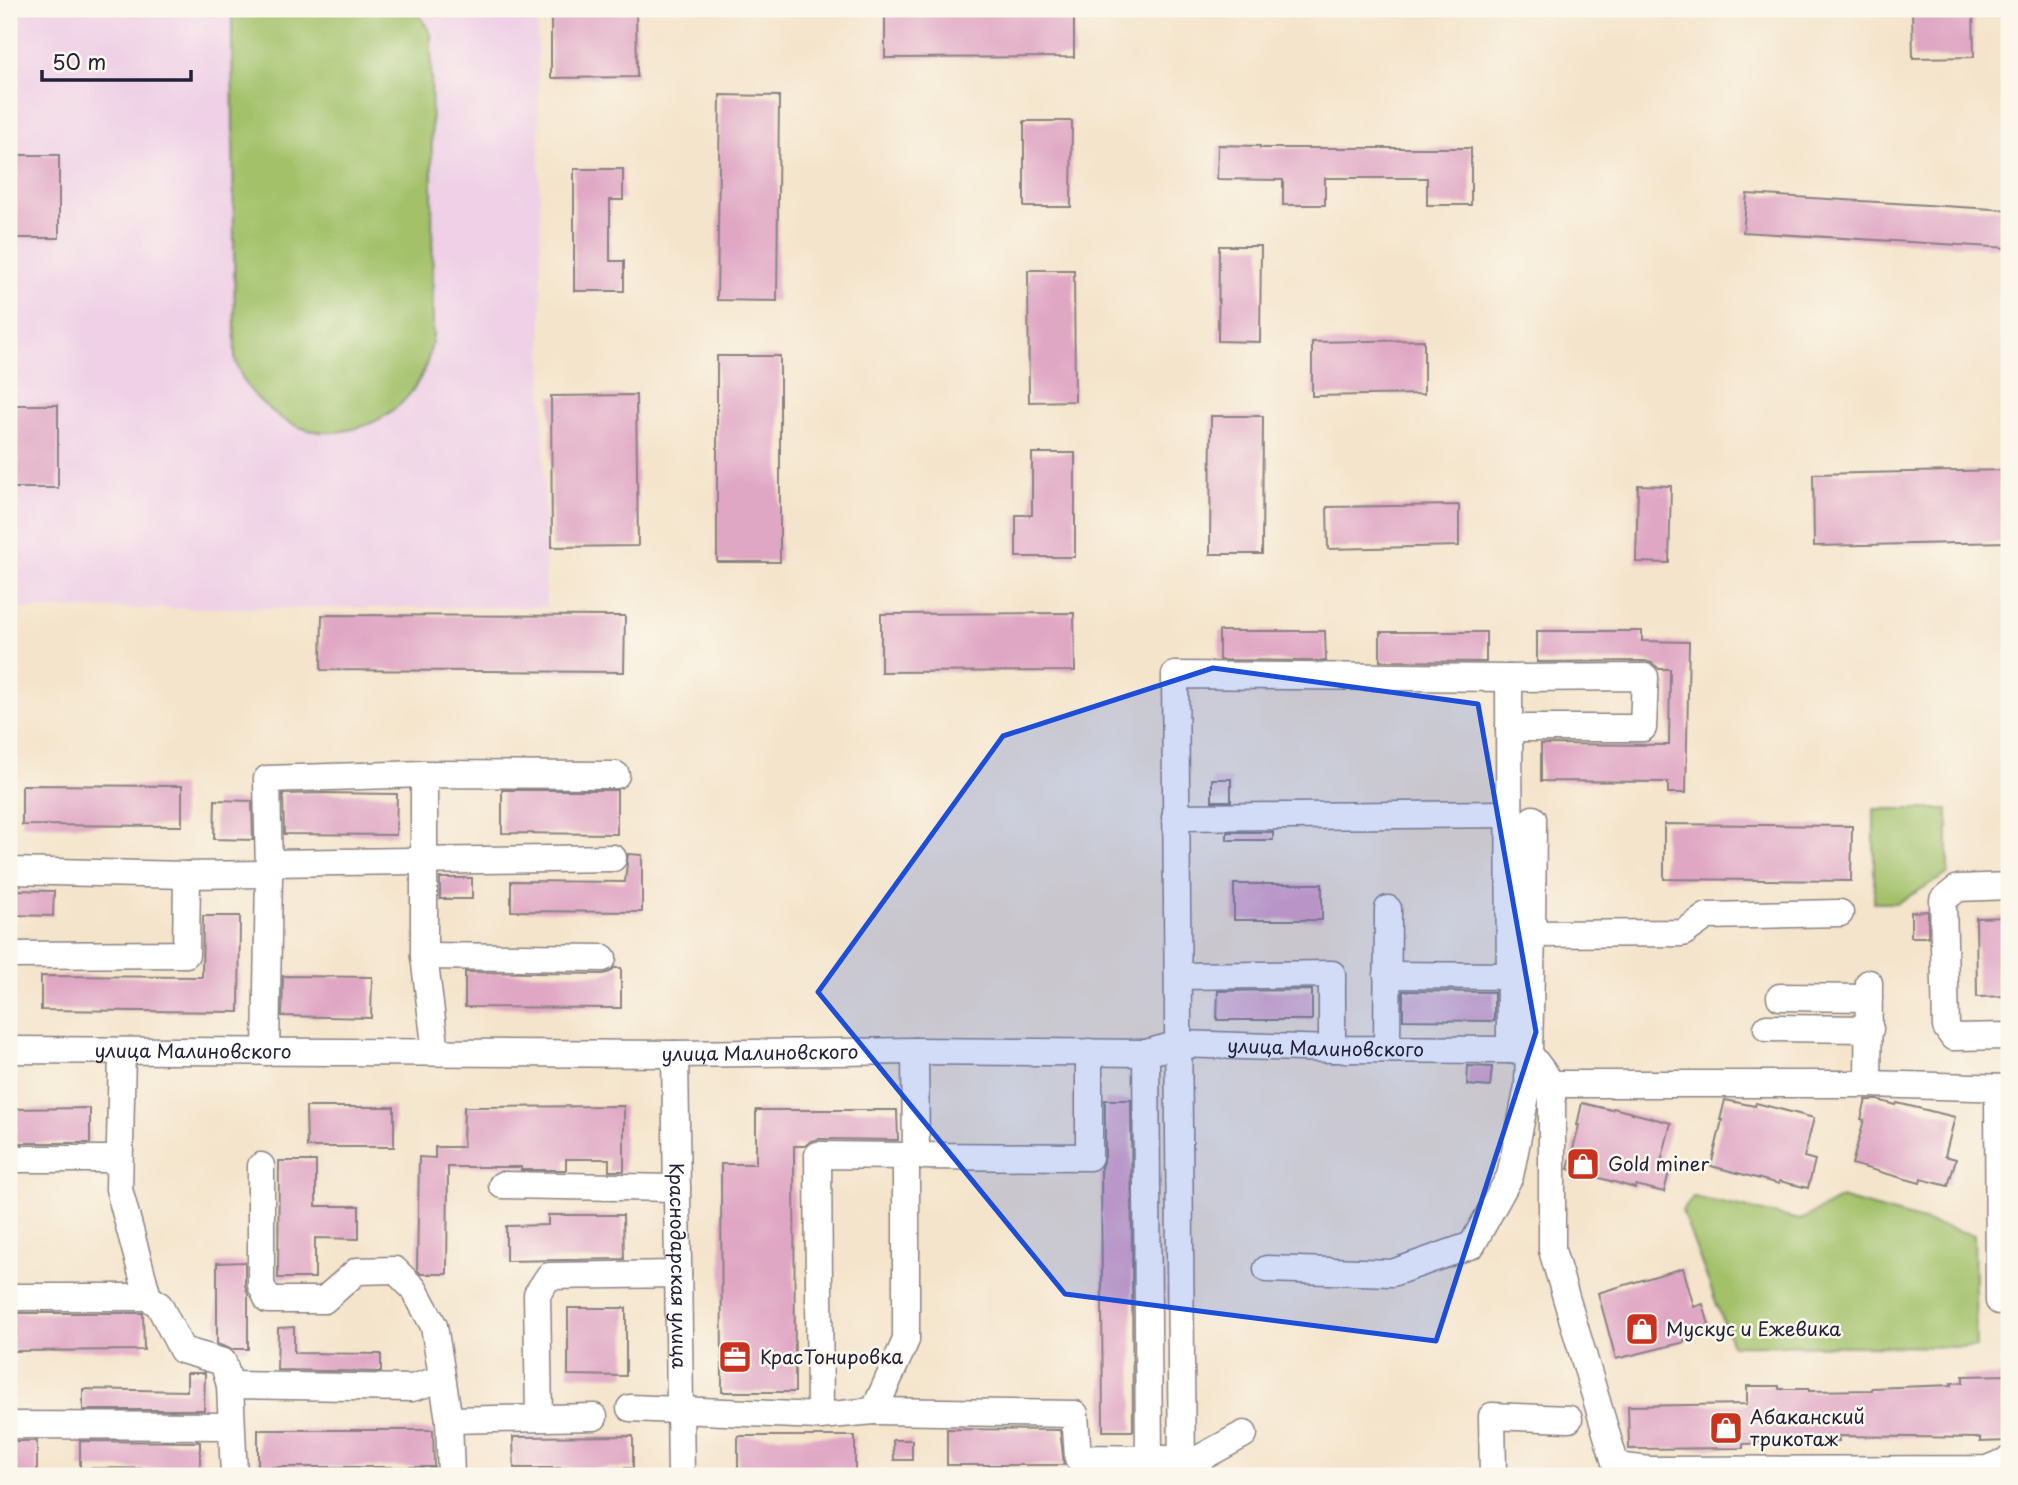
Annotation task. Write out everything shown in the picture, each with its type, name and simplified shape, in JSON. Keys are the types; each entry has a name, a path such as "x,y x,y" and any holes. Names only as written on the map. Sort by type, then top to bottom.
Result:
{"street":[{"path":"1182,1468 1175,675 1645,677 1643,728 1509,728"},
{"path":"1509,678 1509,728 1521,816 1532,934 1519,1051"},
{"path":"266,1052 269,869 267,779 424,774 616,775"},
{"path":"424,774 424,956 436,1052"},
{"path":"1175,817 1521,816"},
{"path":"1267,1269 1392,1273 1472,1245 1510,1176 1528,1086 1519,1051 1510,976 1521,816"},
{"path":"9,871 187,875 425,862 612,858"},
{"path":"9,955 186,954 187,875"},
{"path":"2009,887 1958,887 1943,900 1946,1027 1953,1037 2009,1036"},
{"path":"1387,1049 1388,909"},
{"path":"1532,934 1682,933 1707,916 1840,913"},
{"path":"424,956 603,958"},
{"path":"1178,976 1332,974 1332,1049"},
{"path":"1387,975 1510,976"},
{"path":"1780,997 1869,990 1868,1084"},
{"path":"1767,1028 1870,1029"},
{"name":"улица Малиновского","path":"9,1050 675,1054 915,1051 1146,1053 1179,1044 1519,1051"},
{"path":"874,1411 906,1340 915,1051"},
{"path":"1519,1051 1552,1084 1868,1084 2004,1088 1999,1301 2009,1301"},
{"path":"122,1052 119,1189 148,1297"},
{"path":"820,1416 818,1155 1089,1157 1090,1052"},
{"path":"1146,1053 1149,1458"},
{"name":"Краснодарская улица","path":"675,1054 681,1476"},
{"path":"1552,1084 1552,1250 1616,1466 1650,1473 1987,1469 2009,1460"},
{"path":"9,1159 119,1159"},
{"path":"261,1166 261,1285 268,1300 324,1300 357,1271 395,1270 414,1289 434,1326 449,1420 450,1476"},
{"path":"502,1185 677,1188"},
{"path":"539,1419 537,1294 549,1276 678,1274"},
{"path":"9,1297 148,1297 159,1305 182,1350 223,1362 230,1385 234,1476"},
{"path":"230,1385 412,1388 442,1379"},
{"path":"631,1409 820,1416 874,1411 1076,1414 1078,1458 1149,1458 1182,1468 1244,1434"},
{"path":"1493,1476 1492,1416 1569,1419"},
{"path":"449,1420 594,1417"},
{"path":"9,1425 232,1426"}],"highlighted area":[{"path":"1213,668 1478,704 1536,1032 1436,1341 1065,1294 818,992 1003,736"}],"shaded area":[{"path":"9,9 537,9 546,607 9,609"}],"green space":[{"path":"238,9 416,9 431,34 432,343 426,364 412,391 388,414 357,428 323,432 306,429 284,420 252,392 240,374 235,359 232,16"},
{"path":"1874,809 1948,809 1948,874 1897,903 1874,903"},
{"path":"1693,1197 1801,1220 1841,1198 1974,1235 1976,1347 1732,1345 1682,1211"}],"building":[{"path":"551,9 636,9 637,77 551,78"},
{"path":"885,9 1074,9 1074,57 885,58"},
{"path":"1912,9 1973,9 1974,57 1913,58"},
{"path":"720,95 779,96 777,301 717,300"},
{"path":"1024,121 1072,121 1071,207 1024,207"},
{"path":"1218,145 1260,148 1471,148 1471,205 1427,205 1427,178 1325,178 1325,205 1283,205 1283,180 1217,179"},
{"path":"9,155 59,155 59,238 9,238"},
{"path":"574,169 623,169 623,200 610,200 610,261 624,261 624,291 574,291"},
{"path":"1747,194 2009,210 2009,248 1743,232"},
{"path":"1219,246 1261,246 1260,342 1218,341"},
{"path":"1028,270 1074,270 1075,401 1029,402"},
{"path":"1424,340 1424,394 1312,396 1312,342"},
{"path":"717,356 780,356 780,562 717,562"},
{"path":"636,395 638,546 552,547 551,396"},
{"path":"9,405 58,405 58,488 9,488"},
{"path":"1211,416 1263,416 1262,554 1210,554"},
{"path":"1032,453 1075,453 1075,557 1016,557 1016,515 1032,515"},
{"path":"2007,470 2009,542 1814,546 1813,474"},
{"path":"1638,485 1671,486 1669,563 1636,562"},
{"path":"1459,505 1459,546 1328,549 1327,507"},
{"path":"1074,613 1075,671 881,672 881,614"},
{"path":"322,615 625,616 624,672 321,670"},
{"path":"1219,631 1325,631 1326,661 1219,660"},
{"path":"1537,631 1642,631 1642,641 1689,642 1686,793 1668,793 1668,782 1541,781 1541,744 1669,745 1670,669 1659,669 1645,661 1537,662"},
{"path":"1380,632 1486,632 1486,662 1380,661"},
{"path":"1212,779 1231,779 1231,801 1212,801"},
{"path":"22,785 182,786 182,826 22,825"},
{"path":"502,790 617,790 617,834 502,833"},
{"path":"283,794 397,794 396,835 284,834"},
{"path":"215,800 252,801 253,840 214,839"},
{"path":"1664,824 1852,826 1851,881 1664,879"},
{"path":"1227,832 1273,832 1273,840 1227,840"},
{"path":"628,854 642,855 642,912 511,911 511,881 625,882"},
{"path":"440,878 472,878 472,899 440,899"},
{"path":"1234,884 1322,884 1322,920 1234,920"},
{"path":"12,890 54,891 53,916 11,915"},
{"path":"1928,911 1928,937 1911,937 1911,912"},
{"path":"203,916 240,916 239,1012 41,1010 41,976 202,977"},
{"path":"2009,917 2009,996 1977,997 1976,918"},
{"path":"614,968 621,968 621,1008 465,1007 465,972 603,974"},
{"path":"283,976 372,977 371,1018 282,1016"},
{"path":"1312,990 1312,1020 1217,1020 1218,991"},
{"path":"1403,991 1494,992 1494,1021 1403,1020"},
{"path":"1468,1066 1492,1067 1490,1087 1467,1085"},
{"path":"1105,1100 1131,1100 1133,1431 1103,1431 1101,1167 1105,1157"},
{"path":"1725,1100 1755,1106 1756,1103 1814,1118 1804,1157 1815,1160 1808,1188 1779,1181 1779,1184 1711,1166"},
{"path":"1866,1100 1897,1103 1955,1117 1945,1156 1956,1159 1948,1186 1921,1179 1920,1183 1852,1164 1864,1120 1861,1119"},
{"path":"1582,1103 1671,1123 1661,1162 1671,1164 1664,1192 1636,1185 1635,1188 1568,1169"},
{"path":"624,1106 624,1171 609,1171 609,1159 566,1159 566,1170 448,1167 447,1274 421,1274 417,1270 419,1157 435,1158 435,1147 463,1147 464,1107"},
{"path":"306,1107 394,1107 394,1147 307,1147"},
{"path":"90,1108 90,1143 9,1143 9,1109"},
{"path":"756,1110 897,1110 898,1140 818,1139 805,1146 794,1146 795,1392 722,1392 721,1164 756,1164"},
{"path":"279,1161 316,1161 316,1206 359,1206 359,1239 315,1238 315,1278 278,1278"},
{"path":"548,1215 623,1215 624,1259 506,1261 506,1226 548,1225"},
{"path":"245,1262 248,1349 231,1349 217,1344 217,1263"},
{"path":"1683,1268 1694,1307 1703,1304 1711,1332 1684,1340 1685,1342 1616,1359 1598,1293"},
{"path":"568,1308 626,1308 626,1376 568,1375"},
{"path":"9,1313 143,1313 144,1350 9,1351"},
{"path":"294,1327 294,1353 381,1354 381,1372 277,1370 278,1328"},
{"path":"187,1373 205,1373 204,1410 83,1410 83,1389 187,1391"},
{"path":"2009,1375 2008,1441 1980,1442 1980,1438 1838,1436 1839,1441 1786,1439 1785,1443 1743,1444 1743,1448 1629,1449 1628,1406 1747,1404 1747,1386 1779,1386 1779,1389 1809,1391 1872,1390 1952,1385 1951,1383 1963,1382 1963,1376"},
{"path":"947,1429 1060,1430 1064,1465 947,1465"},
{"path":"258,1430 433,1430 434,1467 258,1467"},
{"path":"633,1436 633,1468 514,1468 513,1437"},
{"path":"738,1436 855,1436 855,1471 738,1471"},
{"path":"893,1440 912,1440 912,1460 894,1460"},
{"path":"9,1441 37,1441 37,1474 9,1474"},
{"path":"80,1441 200,1442 200,1469 80,1468"}],"place":[{"name":"Gold miner","path":"1583,1164"},
{"name":"Мускус и Ежевика","path":"1642,1329"},
{"name":"КрасТонировка","path":"735,1357"},
{"name":"Абаканский трикотаж","path":"1726,1428"}]}
